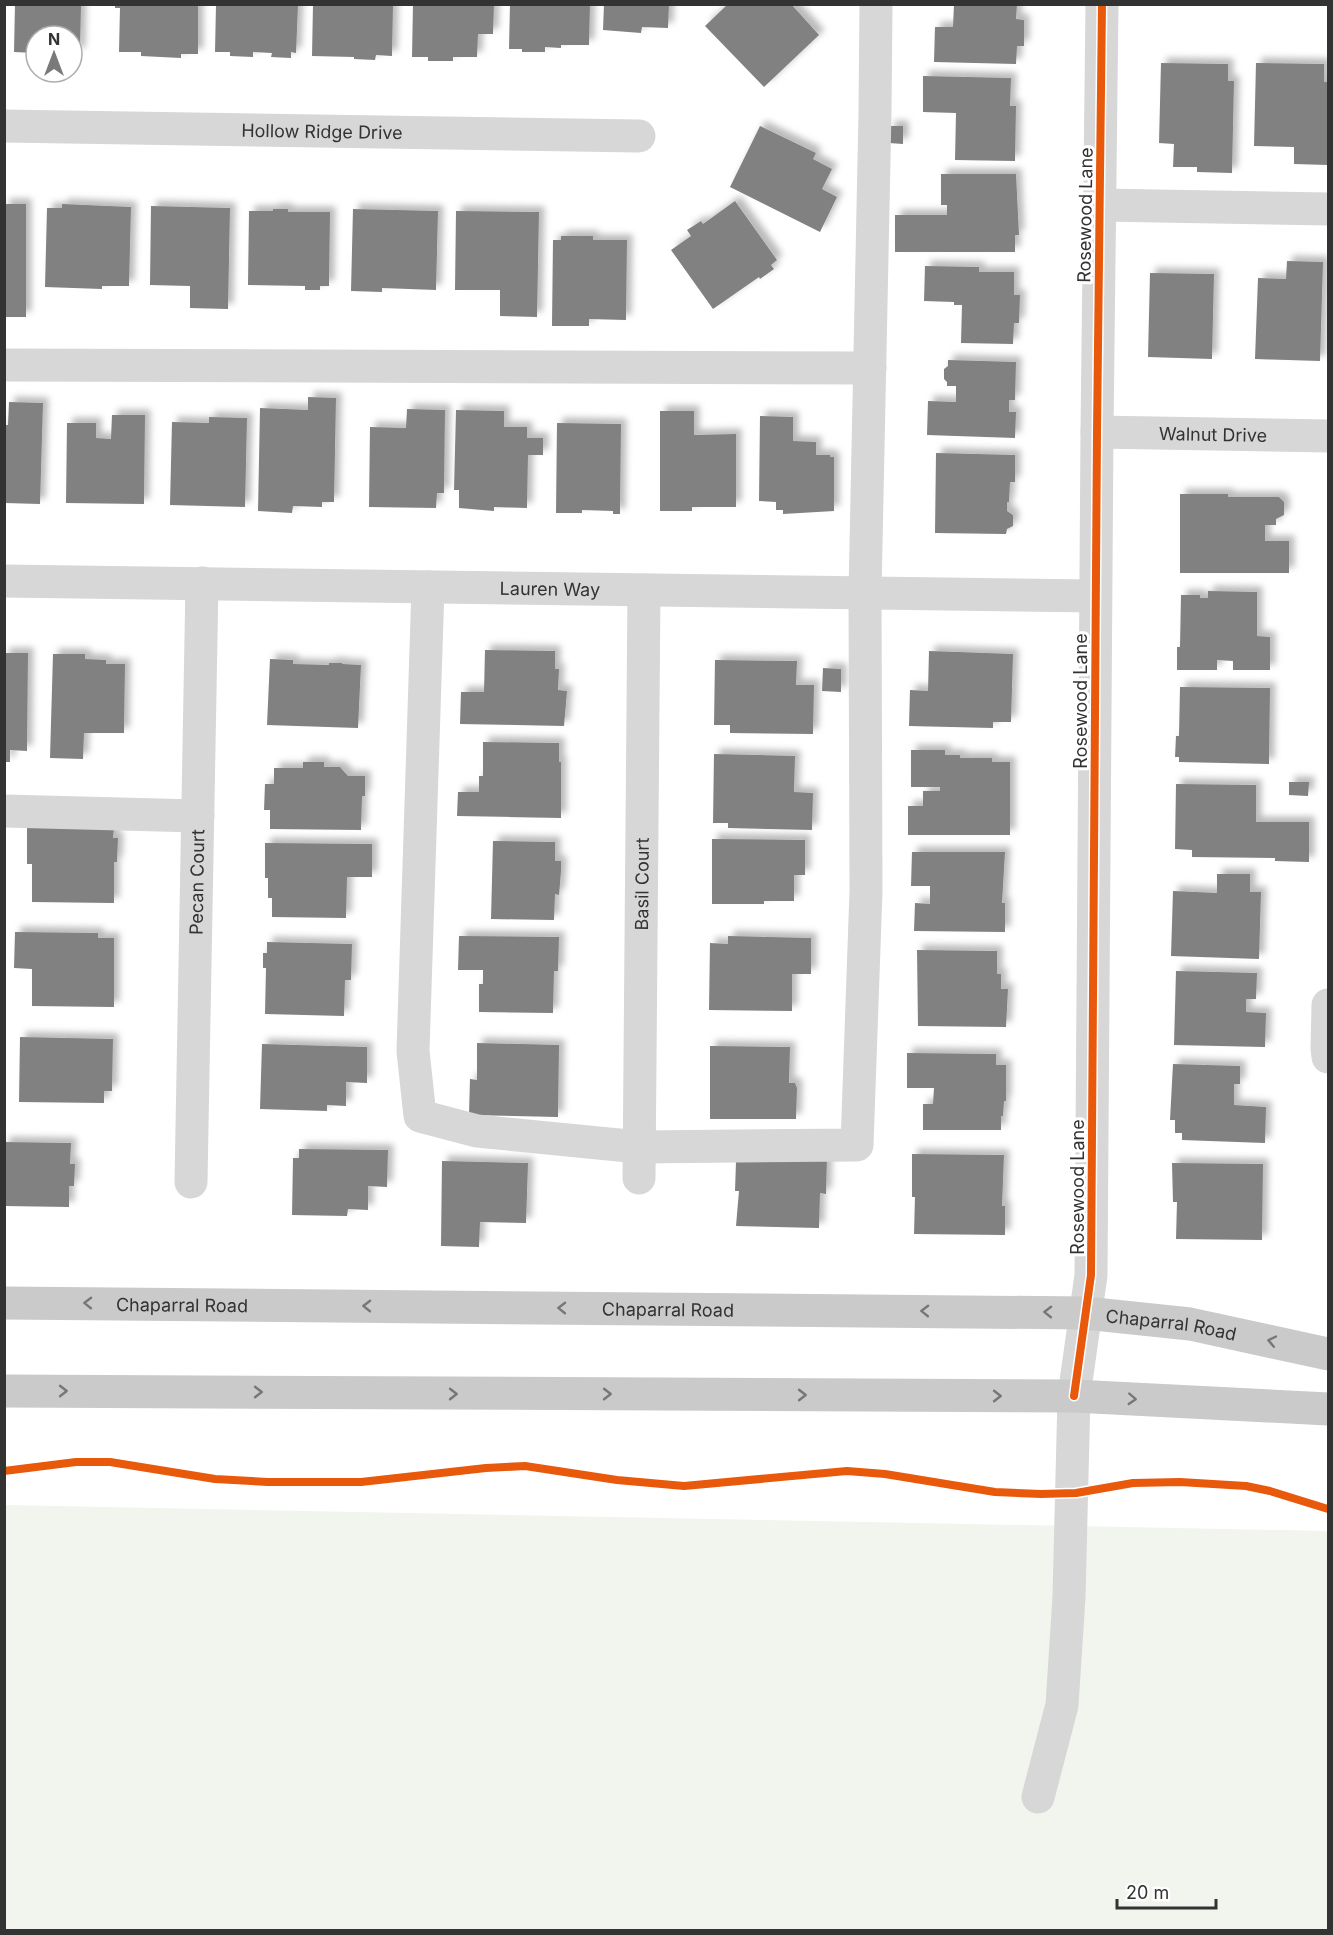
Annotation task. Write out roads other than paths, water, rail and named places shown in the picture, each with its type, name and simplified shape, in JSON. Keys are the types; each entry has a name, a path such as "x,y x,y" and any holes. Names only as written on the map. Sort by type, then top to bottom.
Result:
{"main road":[{"name":"Chaparral Road","path":"4,1303 1085,1313 1190,1324 1329,1354"},
{"path":"4,1391 1074,1396 1329,1409"}],"street":[{"path":"428,586 413,1051 420,1116 477,1131 639,1163 857,1145 866,891 865,593 876,4"},
{"name":"Rosewood Lane","path":"1038,1797 1062,1705 1069,1597 1074,1396 1092,1275 1096,432 1102,4"},
{"name":"Hollow Ridge Drive","path":"4,126 639,136"},
{"path":"1100,205 1329,209"},
{"path":"4,365 870,369"},
{"name":"Walnut Drive","path":"1096,432 1329,436"},
{"name":"Lauren Way","path":"4,580 1095,596"},
{"name":"Pecan Court","path":"191,1182 202,583"},
{"name":"Basil Court","path":"639,1163 644,590"},
{"path":"4,811 198,816"},
{"path":"1329,1005 1327,1048 1329,1057"}]}
